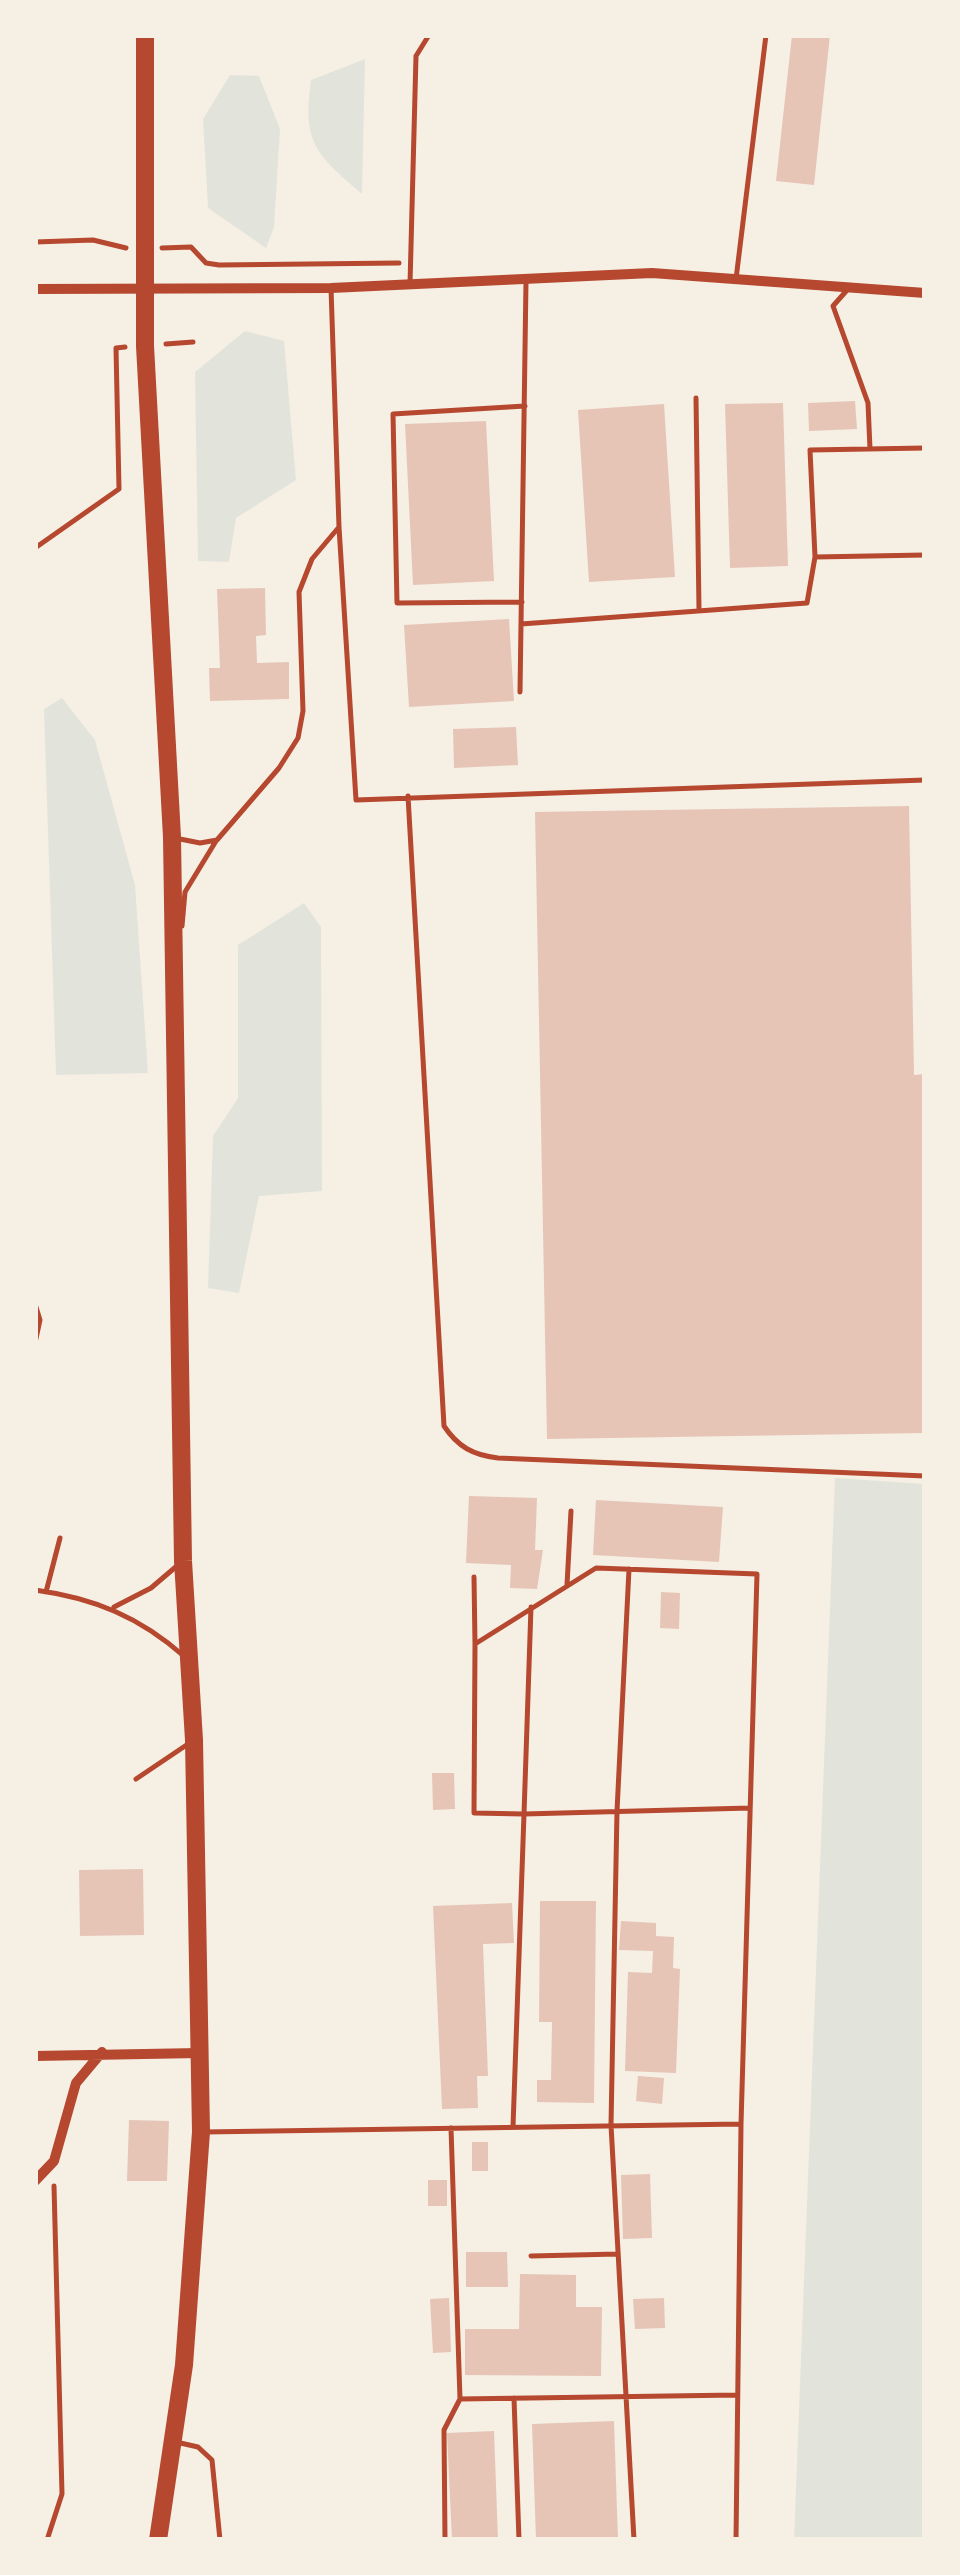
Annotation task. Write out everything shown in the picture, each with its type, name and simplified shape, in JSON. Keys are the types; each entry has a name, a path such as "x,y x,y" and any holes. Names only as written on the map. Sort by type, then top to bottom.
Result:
{"main road":[{"path":"145,35 145,346 172,837 183,1561 194,1740 200,2053 200,2132 184,2365 158,2540"}],"street":[{"path":"35,290 331,288 652,272 925,293"},
{"path":"35,2181 54,2161 76,2082 102,2052"},
{"path":"35,2056 200,2053"}],"lane":[{"path":"410,284 416,56 429,35"},
{"path":"736,279 766,35"},
{"path":"520,692 526,278"},
{"path":"850,287 833,306 868,403 870,449"},
{"path":"331,288 339,527 356,800 925,780"},
{"path":"696,398 699,611"},
{"path":"522,602 397,603 393,414 524,406"},
{"path":"521,624 808,604 815,558 810,450 925,448"},
{"path":"174,1014 185,892 217,840 279,768 298,738 303,712 299,592 312,559 339,527"},
{"path":"815,558 925,554"},
{"path":"408,796 444,1426 453,1439 465,1450 498,1458 925,1476"},
{"path":"172,837 200,843 217,840"},
{"path":"35,1304 40,1320 35,1343"},
{"path":"567,1585 571,1511"},
{"path":"46,1592 60,1538"},
{"path":"114,1607 151,1588 183,1561"},
{"path":"475,1644 596,1568 757,1574 740,2124 736,2540"},
{"path":"628,1569 617,1810 611,2125 634,2540"},
{"path":"474,1577 474,1813 750,1808"},
{"path":"35,1590 114,1607 158,1632 187,1659"},
{"path":"513,2127 531,1607"},
{"path":"136,1779 194,1740"},
{"path":"200,2132 740,2124"},
{"path":"445,2540 444,2430 460,2399 452,2128"},
{"path":"531,2256 618,2254"},
{"path":"460,2399 738,2394"},
{"path":"514,2398 519,2540"},
{"path":"173,2441 198,2447 212,2460 220,2540"}],"path":[{"path":"35,242 94,240 120,248 191,247 206,263 219,265 410,263"},
{"path":"35,548 119,488 116,348 193,342"},
{"path":"47,2540 62,2494 54,2161"}],"shaded area":[{"path":"365,59 362,194 316,146 311,134 309,102 311,80"},
{"path":"230,75 259,76 280,129 274,227 266,248 208,208 203,119"},
{"path":"245,331 284,341 296,480 236,518 229,562 198,561 195,372"},
{"path":"62,698 95,740 135,885 148,1073 56,1075 44,709"},
{"path":"304,903 321,927 322,1191 259,1196 239,1293 208,1288 213,1136 238,1098 238,945"},
{"path":"835,1478 925,1484 925,2540 794,2540"}],"building":[{"path":"792,35 830,35 814,185 776,181"},
{"path":"855,401 857,429 809,431 808,403"},
{"path":"783,403 788,566 730,568 725,404"},
{"path":"664,404 675,577 589,582 578,410"},
{"path":"486,421 494,581 413,585 405,424"},
{"path":"265,588 266,635 256,636 257,663 289,662 289,699 210,701 209,668 220,668 217,589"},
{"path":"509,619 514,701 409,707 404,625"},
{"path":"516,727 518,765 454,768 453,729"},
{"path":"909,806 914,1075 925,1074 925,1433 547,1439 535,812"},
{"path":"469,1496 537,1498 535,1550 543,1550 537,1589 510,1588 511,1565 466,1563"},
{"path":"596,1500 723,1507 719,1562 593,1555"},
{"path":"661,1592 680,1593 679,1629 660,1628"},
{"path":"432,1773 454,1773 455,1809 433,1810"},
{"path":"143,1869 144,1935 80,1936 79,1870"},
{"path":"540,1901 596,1901 594,2103 537,2102 537,2080 551,2080 552,2022 539,2022"},
{"path":"512,1903 514,1943 483,1944 488,2076 477,2076 478,2108 442,2109 433,1906"},
{"path":"621,1921 656,1923 656,1936 674,1937 673,1968 680,1969 676,2073 625,2071 628,1972 652,1973 653,1951 619,1950"},
{"path":"638,2076 664,2078 662,2104 636,2101"},
{"path":"129,2120 169,2121 167,2181 127,2181"},
{"path":"472,2142 488,2142 488,2171 472,2171"},
{"path":"650,2174 652,2238 623,2239 621,2175"},
{"path":"428,2180 447,2180 447,2206 428,2206"},
{"path":"466,2252 507,2252 508,2287 466,2287"},
{"path":"520,2274 576,2275 576,2307 602,2307 601,2376 465,2375 465,2329 519,2329"},
{"path":"449,2298 451,2352 433,2353 430,2299"},
{"path":"664,2298 665,2328 635,2329 633,2299"},
{"path":"614,2421 618,2540 536,2540 532,2424"},
{"path":"494,2431 498,2540 452,2540 447,2433"}]}
